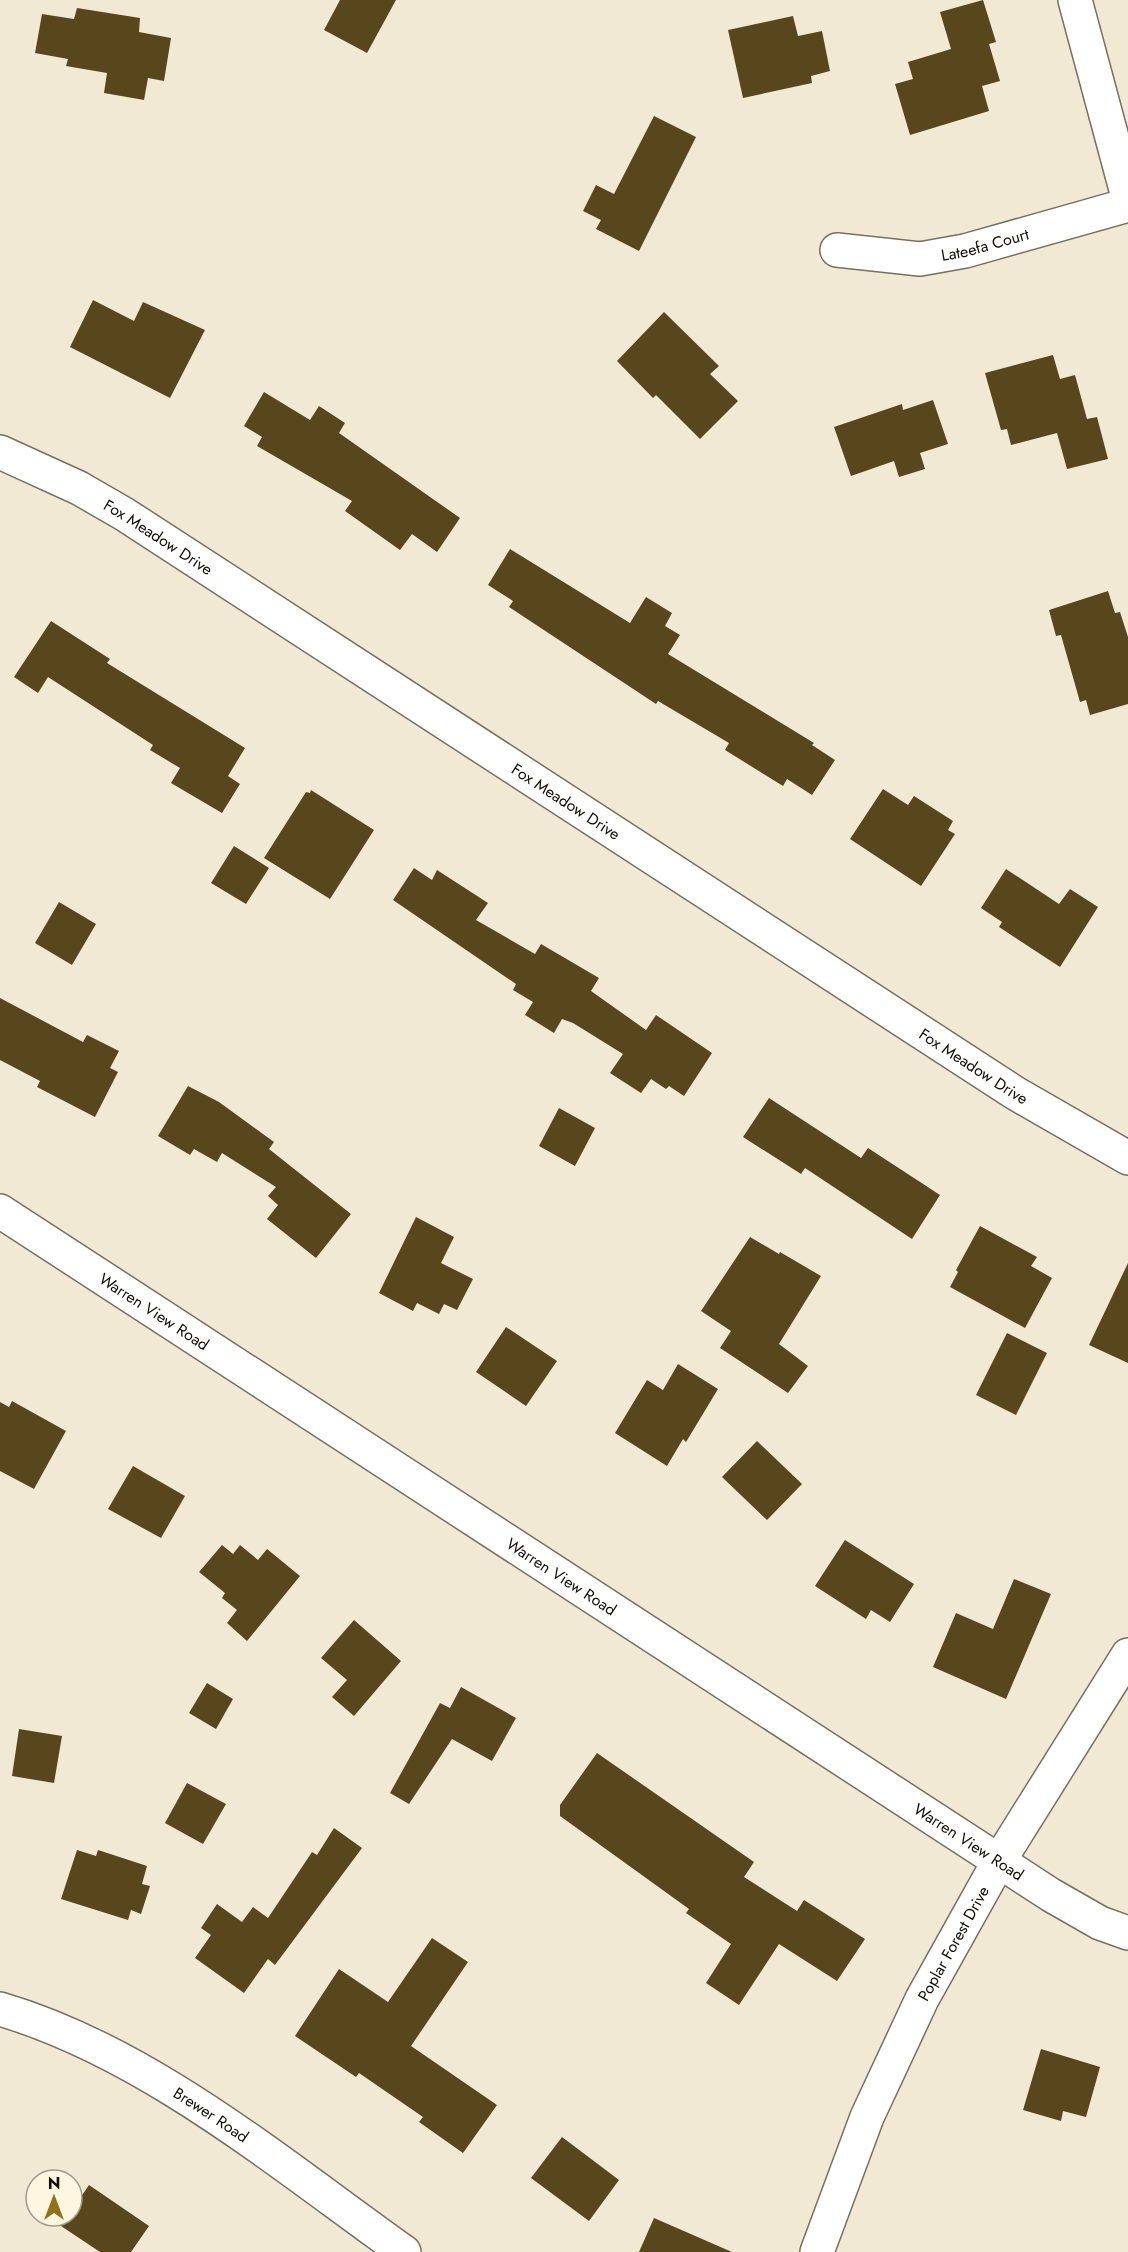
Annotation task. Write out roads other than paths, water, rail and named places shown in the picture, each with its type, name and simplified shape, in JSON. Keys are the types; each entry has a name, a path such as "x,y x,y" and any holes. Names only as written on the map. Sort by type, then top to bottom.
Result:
{"street":[{"path":"1075,0 1128,197"},
{"name":"Lateefa Court","path":"837,250 920,259 965,251 1128,205"},
{"name":"Fox Meadow Drive","path":"0,452 79,488 124,514 1015,1093 1128,1158"},
{"name":"Warren View Road","path":"0,1211 999,1861 1100,1923 1128,1933"},
{"name":"Poplar Forest Drive","path":"817,2252 867,2117 922,1999 999,1861 1128,1655"},
{"name":"Brewer Road","path":"0,2009 40,2021 134,2066 207,2112 404,2252"}]}
